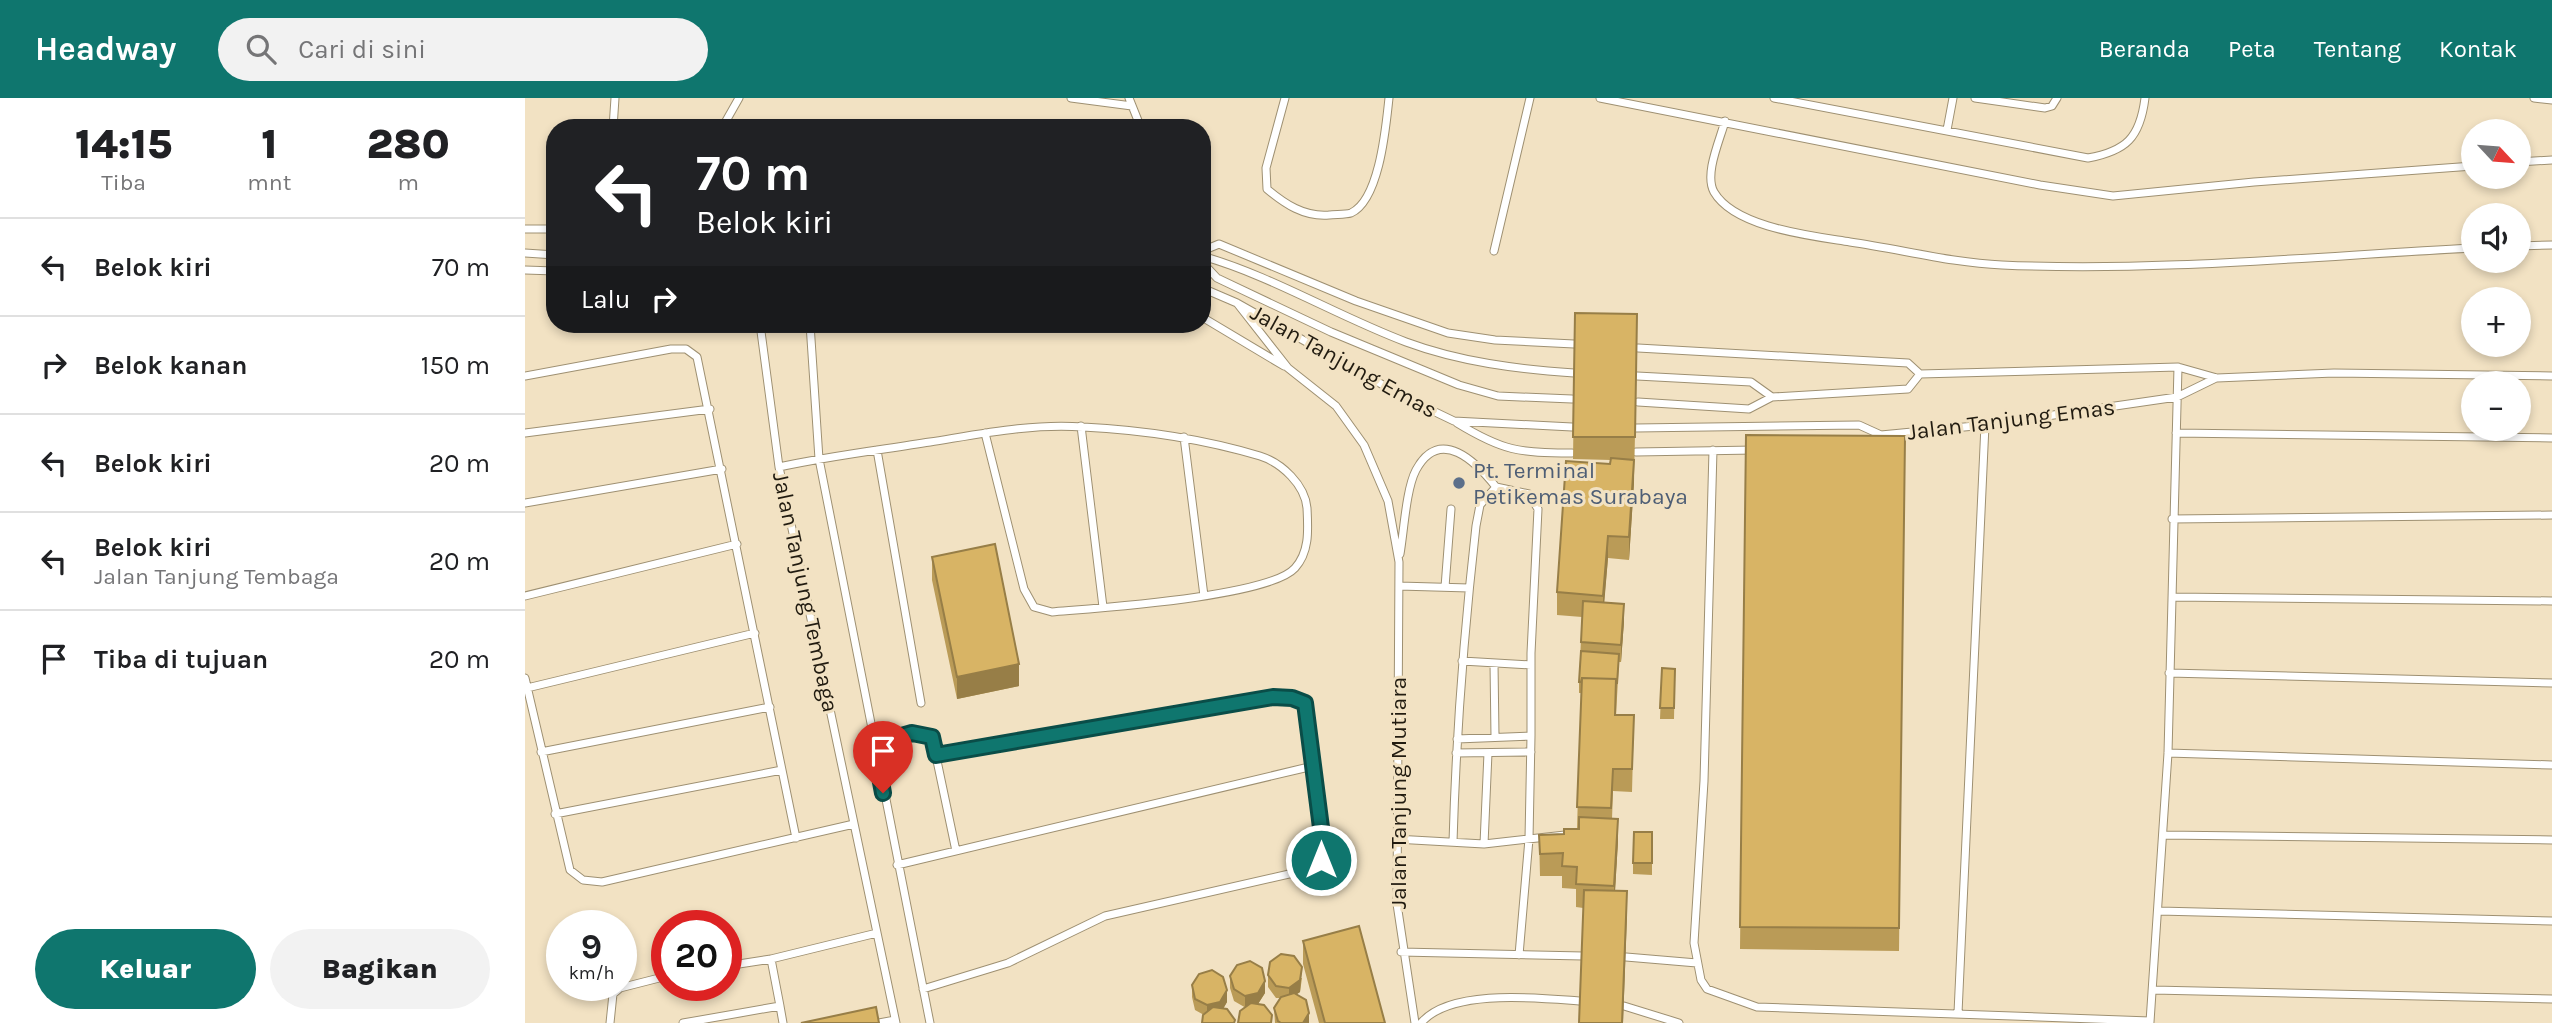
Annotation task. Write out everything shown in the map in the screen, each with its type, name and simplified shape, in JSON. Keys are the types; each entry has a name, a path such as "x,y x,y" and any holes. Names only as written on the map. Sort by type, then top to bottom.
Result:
{"lane":[{"path":"614,119 615,98"},
{"path":"727,119 739,98"},
{"path":"1071,98 1130,102 1137,119"},
{"path":"1285,98 1266,168 1267,189 1288,207 1320,216 1351,212 1364,200 1383,147 1389,98"},
{"path":"1494,251 1530,98"},
{"path":"1600,98 2039,185 2113,196 2254,181 2461,167"},
{"path":"1774,98 2088,158 2114,153 2135,135 2145,98"},
{"path":"1947,130 1953,98"},
{"path":"1975,98 2045,108 2052,106 2057,98"},
{"path":"2534,98 2552,100"},
{"path":"1725,121 1710,176 1713,190 1721,201 1737,212 1782,231 2012,265 2094,267 2461,249"},
{"path":"2531,161 2552,160"},
{"path":"525,229 546,229"},
{"path":"1211,249 1219,244 1356,301 1448,333 1495,340 1574,344"},
{"path":"2531,246 2552,245"},
{"path":"525,253 546,254"},
{"path":"1211,258 1407,342 1463,359 1520,369 1574,373"},
{"path":"525,270 546,271"},
{"name":"Jalan Tanjung Emas","path":"1211,272 1217,278 1331,332 1459,385 1498,396 1572,399"},
{"name":"Jalan Tanjung Emas","path":"1211,292 1237,303 1408,399 1454,421 1572,427"},
{"name":"Jalan Tanjung Mutiara","path":"1237,303 1288,368 1336,406 1364,445 1388,501 1399,562 1395,839 1401,951 1415,1023"},
{"path":"1211,322 1288,368"},
{"name":"Jalan Tanjung Tembaga","path":"761,333 779,467 896,1022"},
{"name":"Jalan Tanjung Tembaga","path":"811,333 819,458 930,1023"},
{"path":"1638,348 1907,363 1920,374 2178,367 2217,378 2334,373 2552,376"},
{"path":"525,376 657,351 686,349 697,357 701,365 796,838"},
{"path":"1713,450 1703,780 1694,943 1697,963 1707,989 1757,1007 2150,1022 2168,753 2178,367"},
{"path":"1638,402 1749,409 1772,397 1908,389 1920,374"},
{"path":"1637,376 1751,382 1772,397"},
{"name":"Jalan Tanjung Emas","path":"1636,428 1859,425 1881,435 1985,425 2177,397 2217,378"},
{"path":"525,433 710,409"},
{"path":"1454,421 1490,443 1520,453 1572,453"},
{"path":"1958,1013 1985,425"},
{"path":"779,467 819,458 985,433 1081,426 1184,437 1263,457 1287,470 1306,498 1309,538 1296,567 1281,578 1205,596 1052,612 1034,607 1024,589 985,433"},
{"path":"1081,426 1104,607"},
{"path":"2176,433 2552,438"},
{"path":"1871,441 1881,435"},
{"path":"1184,437 1205,596"},
{"name":"Jalan Tanjung Mutiara","path":"1399,562 1416,471 1427,455 1445,449 1461,453 1478,465 1496,487"},
{"path":"1636,452 1766,449"},
{"path":"877,450 921,703"},
{"path":"525,503 722,469"},
{"path":"1453,842 1455,753 1469,588 1480,505 1496,487 1529,494 1538,509 1531,665 1529,839 1518,955"},
{"path":"1445,587 1451,509"},
{"path":"2172,519 2552,516"},
{"path":"525,596 737,544"},
{"path":"1399,586 1469,588"},
{"path":"2172,597 2552,601"},
{"path":"527,688 755,634"},
{"path":"1462,662 1531,665"},
{"path":"1494,663 1495,737"},
{"path":"2169,673 2552,683"},
{"path":"525,678 570,870 583,880 602,882 854,824"},
{"path":"923,989 1008,964 1105,916 1311,869 1321,860 1324,851 1305,703 1292,698 1273,697 936,755"},
{"path":"541,752 770,707"},
{"path":"874,744 912,733 932,737 956,851"},
{"path":"1457,739 1531,736"},
{"path":"1455,753 1531,752"},
{"path":"1484,844 1488,753"},
{"path":"2168,753 2552,765"},
{"path":"897,865 1313,766"},
{"path":"555,814 782,770"},
{"path":"1395,839 1484,844 1554,834 1573,836"},
{"path":"2163,835 2552,840"},
{"path":"2159,911 2552,920"},
{"path":"742,964 877,933"},
{"path":"1401,951 1583,956"},
{"path":"1626,957 1697,963"},
{"path":"771,959 783,1023"},
{"path":"610,1023 613,994 620,988 651,980"},
{"path":"2153,990 2552,999"},
{"path":"1421,1023 1429,1014 1461,1001 1534,998 1581,1001"},
{"path":"683,1023 780,1006"},
{"path":"1624,1006 1679,1023"},
{"path":"879,1023 896,1022"}],"building":[{"path":"1575,313 1637,314 1635,437 1573,437"},
{"path":"1746,435 1905,436 1899,928 1740,927"},
{"path":"1611,458 1634,460 1629,537 1608,536 1603,596 1557,592 1566,461 1610,464"},
{"path":"995,544 1019,664 957,677 932,557"},
{"path":"1583,601 1624,604 1621,645 1581,642"},
{"path":"1581,651 1619,654 1617,684 1616,679 1582,678 1579,682"},
{"path":"1662,668 1675,669 1674,708 1660,708"},
{"path":"1582,678 1616,679 1615,715 1634,715 1632,769 1613,769 1611,808 1577,807"},
{"path":"1579,817 1618,819 1614,886 1576,884 1577,867 1562,866 1563,853 1540,854 1539,835 1564,834 1564,829 1579,829"},
{"path":"1634,832 1652,832 1652,863 1633,863"},
{"path":"1584,890 1627,891 1622,1023 1579,1023"},
{"path":"1359,926 1385,1023 1325,1023 1303,941"},
{"path":"1281,954 1294,956 1302,967 1300,980 1289,988 1276,986 1268,975 1270,962"},
{"path":"1250,961 1262,968 1265,981 1258,993 1245,996 1234,989 1230,976 1237,965"},
{"path":"1212,970 1223,977 1227,990 1220,1002 1207,1005 1195,999 1192,985 1199,974"},
{"path":"1294,993 1306,1000 1309,1013 1303,1023 1281,1023 1274,1008 1281,997"},
{"path":"1251,1003 1264,1005 1272,1015 1271,1023 1238,1023 1240,1011"},
{"path":"876,1007 879,1023 801,1023"},
{"path":"1213,1007 1227,1009 1235,1020 1234,1023 1202,1023 1203,1015"}],"place":[{"name":"Pt. Terminal Petikemas Surabaya","path":"1459,483"}],"route":[{"path":"883,793 874,744 912,733 932,737 936,755 1273,697 1292,698 1305,703 1324,851 1321,860"}]}
